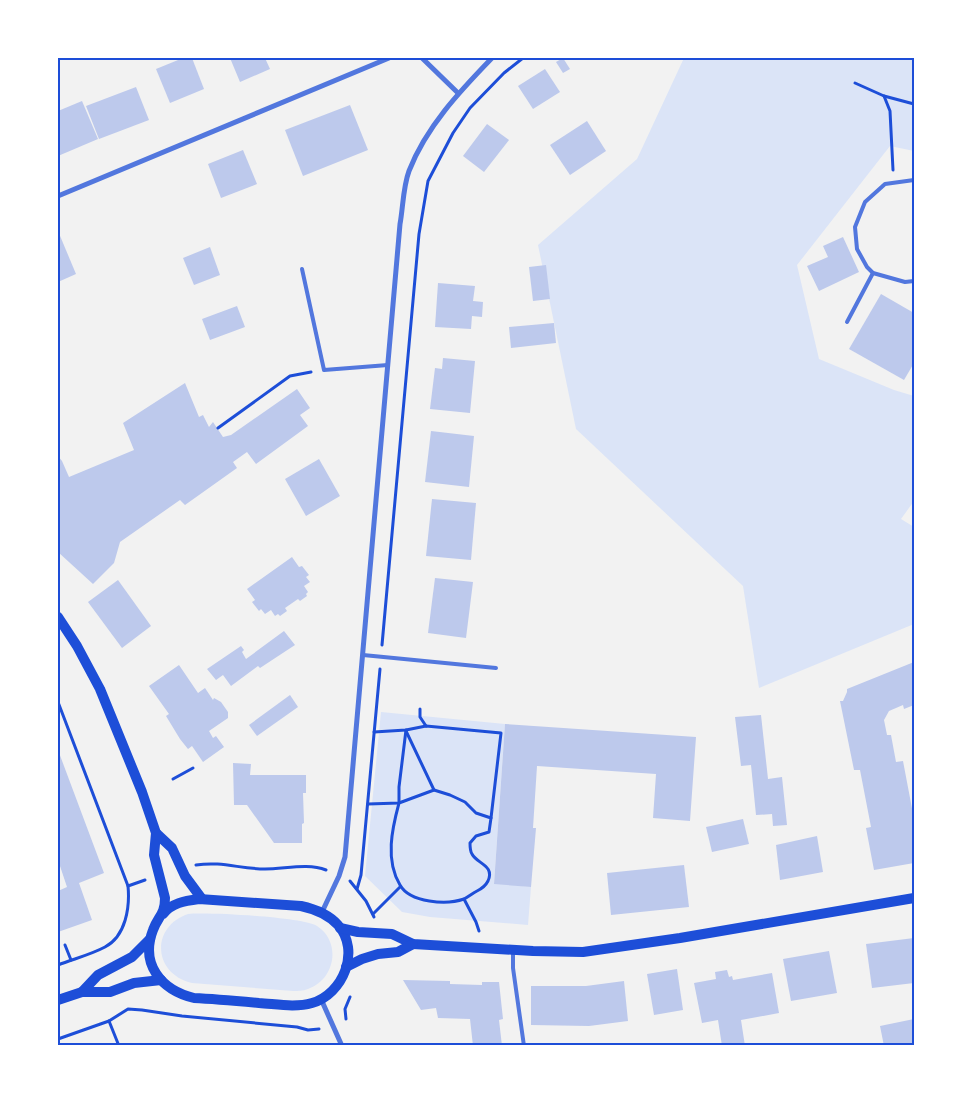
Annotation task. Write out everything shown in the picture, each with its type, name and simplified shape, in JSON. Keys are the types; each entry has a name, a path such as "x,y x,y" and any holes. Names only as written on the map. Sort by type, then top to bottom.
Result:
{"main road":[{"path":"58,617 77,646 100,689 142,792 156,832 154,855 165,898 162,914"},
{"path":"156,832 172,848 191,886 202,900"},
{"path":"340,928 358,932 392,934 414,944 513,950 595,951 914,898"},
{"path":"202,900 301,906 322,912 340,928 345,936 347,946 346,967 341,981 336,988 321,999 313,1002 292,1005 194,998 183,995 173,990 161,980 152,963 149,952 153,928 162,914 171,906 180,902 202,900"},
{"path":"82,992 98,975 132,957 150,939"},
{"path":"346,967 378,954 398,952 414,944"},
{"path":"58,1000 82,992 110,992 134,983 161,980"}],"street":[{"path":"58,196 389,58"},
{"path":"422,58 458,93"},
{"path":"322,912 339,876 345,857 400,224 409,172 429,133 458,93 492,58"},
{"path":"321,999 342,1046"}],"lane":[{"path":"914,180 885,184 866,202 855,226 856,249 866,267 873,273 905,282 914,281"},
{"path":"302,269 324,370 388,365"},
{"path":"847,322 873,273"},
{"path":"363,654 496,668"},
{"path":"513,950 513,968 524,1046"}],"path":[{"path":"357,889 362,875 369,804 419,234 428,181 452,133 470,108 504,73 523,58"},
{"path":"854,83 884,96 914,104"},
{"path":"884,96 890,111 894,183"},
{"path":"218,428 290,376 324,370"},
{"path":"58,702 128,886 129,902 126,917 114,941 104,947 58,965"},
{"path":"420,709 420,718 426,726"},
{"path":"356,728 375,732 406,730 426,726 501,733 489,832 476,836 470,843 471,852 475,859 486,865 489,872 488,881 481,889 464,899 440,902 425,901 411,896 400,887 390,854 399,803 399,787 406,730"},
{"path":"406,730 434,790"},
{"path":"173,780 193,768"},
{"path":"350,804 399,803 434,790 465,802 476,813 491,818"},
{"path":"182,869 213,863 264,869 318,867 339,876"},
{"path":"128,886 160,876"},
{"path":"373,914 400,887"},
{"path":"464,899 479,931"},
{"path":"65,944 71,960"},
{"path":"58,1039 109,1021 128,1009"},
{"path":"109,1021 119,1046"}],"shaded area":[{"path":"684,58 914,58 914,151 890,146 797,265 819,359 894,390 914,396 914,501 901,519 914,527 914,624 759,688 743,586 576,429 538,245 637,159"},
{"path":"381,712 505,724 494,883 531,887 528,925 430,917 402,912 365,876"},
{"path":"188,914 275,918 294,920 317,926 330,941 332,960 329,969 324,978 317,984 306,990 298,991 192,983 179,978 164,961 161,950 162,939 167,929 176,920"}],"building":[{"path":"183,58 192,58 204,89 170,103 156,69"},
{"path":"230,58 265,58 270,69 240,82"},
{"path":"563,58 570,69 563,73 556,62"},
{"path":"545,69 560,92 533,109 518,86"},
{"path":"136,87 149,120 99,139 86,106"},
{"path":"82,101 98,139 58,156 58,111"},
{"path":"350,105 368,150 303,176 285,130"},
{"path":"587,121 606,151 570,175 550,145"},
{"path":"487,124 509,140 484,172 463,156"},
{"path":"243,150 257,184 221,198 208,164"},
{"path":"58,231 76,274 58,282"},
{"path":"843,237 859,272 819,291 807,266 828,257 823,246"},
{"path":"210,247 220,275 194,285 183,258"},
{"path":"546,265 550,299 533,301 529,267"},
{"path":"438,283 475,286 473,301 483,302 482,317 472,316 471,329 435,327"},
{"path":"881,294 914,313 914,363 904,380 849,349"},
{"path":"237,306 245,327 210,340 202,319"},
{"path":"554,323 556,343 511,348 509,327"},
{"path":"443,358 475,361 470,413 430,409 435,368 442,369"},
{"path":"185,383 199,417 203,415 209,427 213,422 223,437 231,435 297,389 310,408 300,415 308,426 256,464 247,452 233,462 237,468 185,505 180,500 120,542 114,563 93,584 58,552 58,456 69,477 134,450 123,423"},
{"path":"431,431 474,436 469,487 425,482"},
{"path":"319,459 340,496 306,516 285,479"},
{"path":"432,499 476,503 471,560 426,556"},
{"path":"292,557 299,567 302,566 309,575 306,577 310,582 304,586 308,592 307,596 300,601 298,599 285,608 287,611 280,616 278,614 275,616 271,610 265,614 261,609 259,611 252,602 255,600 247,589"},
{"path":"435,578 473,582 466,638 428,633"},
{"path":"118,580 151,626 122,648 88,602"},
{"path":"284,631 295,645 260,668 258,666 231,686 223,675 216,680 207,669 241,646 246,659"},
{"path":"914,662 914,705 904,709 903,705 889,711 884,720 887,735 891,735 896,762 903,761 914,819 914,863 874,870 866,828 871,827 860,770 854,770 840,701 843,701 847,689"},
{"path":"179,665 198,693 205,688 213,700 214,698 221,702 228,712 228,718 209,731 213,738 216,736 224,747 203,762 192,746 188,749 180,739 166,716 169,714 149,686"},
{"path":"290,695 298,707 257,736 249,725"},
{"path":"761,715 768,779 782,777 787,825 773,826 772,814 756,815 751,765 741,766 735,717"},
{"path":"505,724 696,737 690,821 653,818 656,774 537,766 533,828 536,828 531,887 494,884"},
{"path":"58,750 104,873 79,883 92,920 58,932 58,891 67,887 58,860"},
{"path":"233,763 251,764 250,775 306,775 306,793 303,793 304,823 302,824 302,843 274,843 247,805 234,805"},
{"path":"743,819 749,844 712,852 706,827"},
{"path":"817,836 823,872 780,880 776,845"},
{"path":"684,865 689,907 611,915 607,873"},
{"path":"914,938 914,983 872,988 866,944"},
{"path":"829,951 837,993 791,1001 783,959"},
{"path":"677,969 683,1010 654,1015 647,974"},
{"path":"727,970 729,977 732,976 733,980 772,973 779,1013 741,1020 745,1046 722,1046 718,1020 702,1023 694,983 716,979 715,972"},
{"path":"403,980 450,981 450,984 482,985 482,982 499,982 503,1019 499,1020 502,1046 473,1046 470,1019 438,1018 436,1008 421,1010"},
{"path":"624,981 628,1021 589,1026 531,1025 531,986 586,986"},
{"path":"914,1019 914,1046 884,1046 880,1026"}]}
